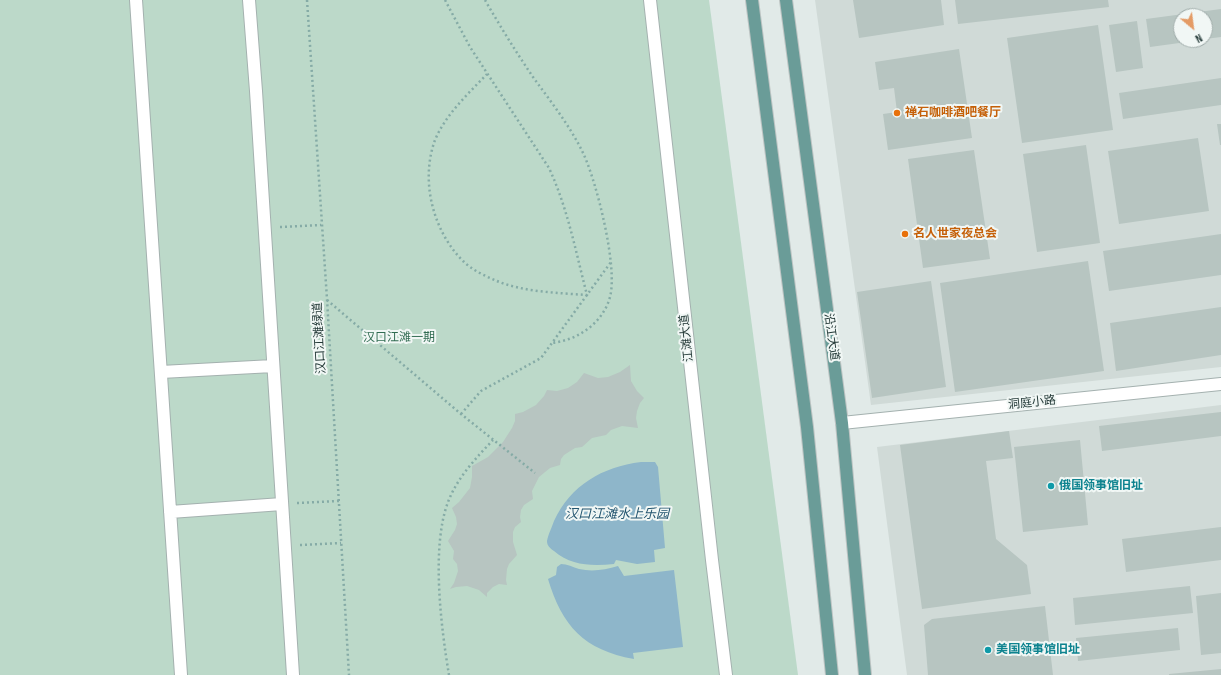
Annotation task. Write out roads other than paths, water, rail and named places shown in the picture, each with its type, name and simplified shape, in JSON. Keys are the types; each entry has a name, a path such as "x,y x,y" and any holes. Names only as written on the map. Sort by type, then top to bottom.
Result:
{"main road":[{"path":"752,0 807,427 832,675"},
{"name":"沿江大道","path":"786,0 842,423 865,675"}],"street":[{"path":"136,0 181,675"},
{"path":"249,0 293,675"},
{"name":"江滩大道","path":"650,0 709,536 726,675"},
{"path":"161,372 273,366"},
{"name":"洞庭小路","path":"842,423 1221,384"},
{"path":"170,512 282,504"}],"water":[{"name":"汉口江滩水上乐园","path":"655,462 658,467 665,548 654,550 655,562 637,564 616,560 614,564 582,564 567,560 549,547 547,541 554,521 569,497 589,480 601,473 627,464"},
{"path":"561,564 589,570 618,566 624,576 674,570 683,647 633,653 634,659 601,649 589,642 568,623 554,596 548,579 556,575 557,567"}],"place":[{"name":"禅石咖啡酒吧餐厅","path":"897,113"},
{"name":"名人世家夜总会","path":"905,234"},
{"name":"俄国领事馆旧址","path":"1051,486"},
{"name":"美国领事馆旧址","path":"988,650"}],"park label":[{"name":"汉口江滩一期","path":"399,338"}]}
